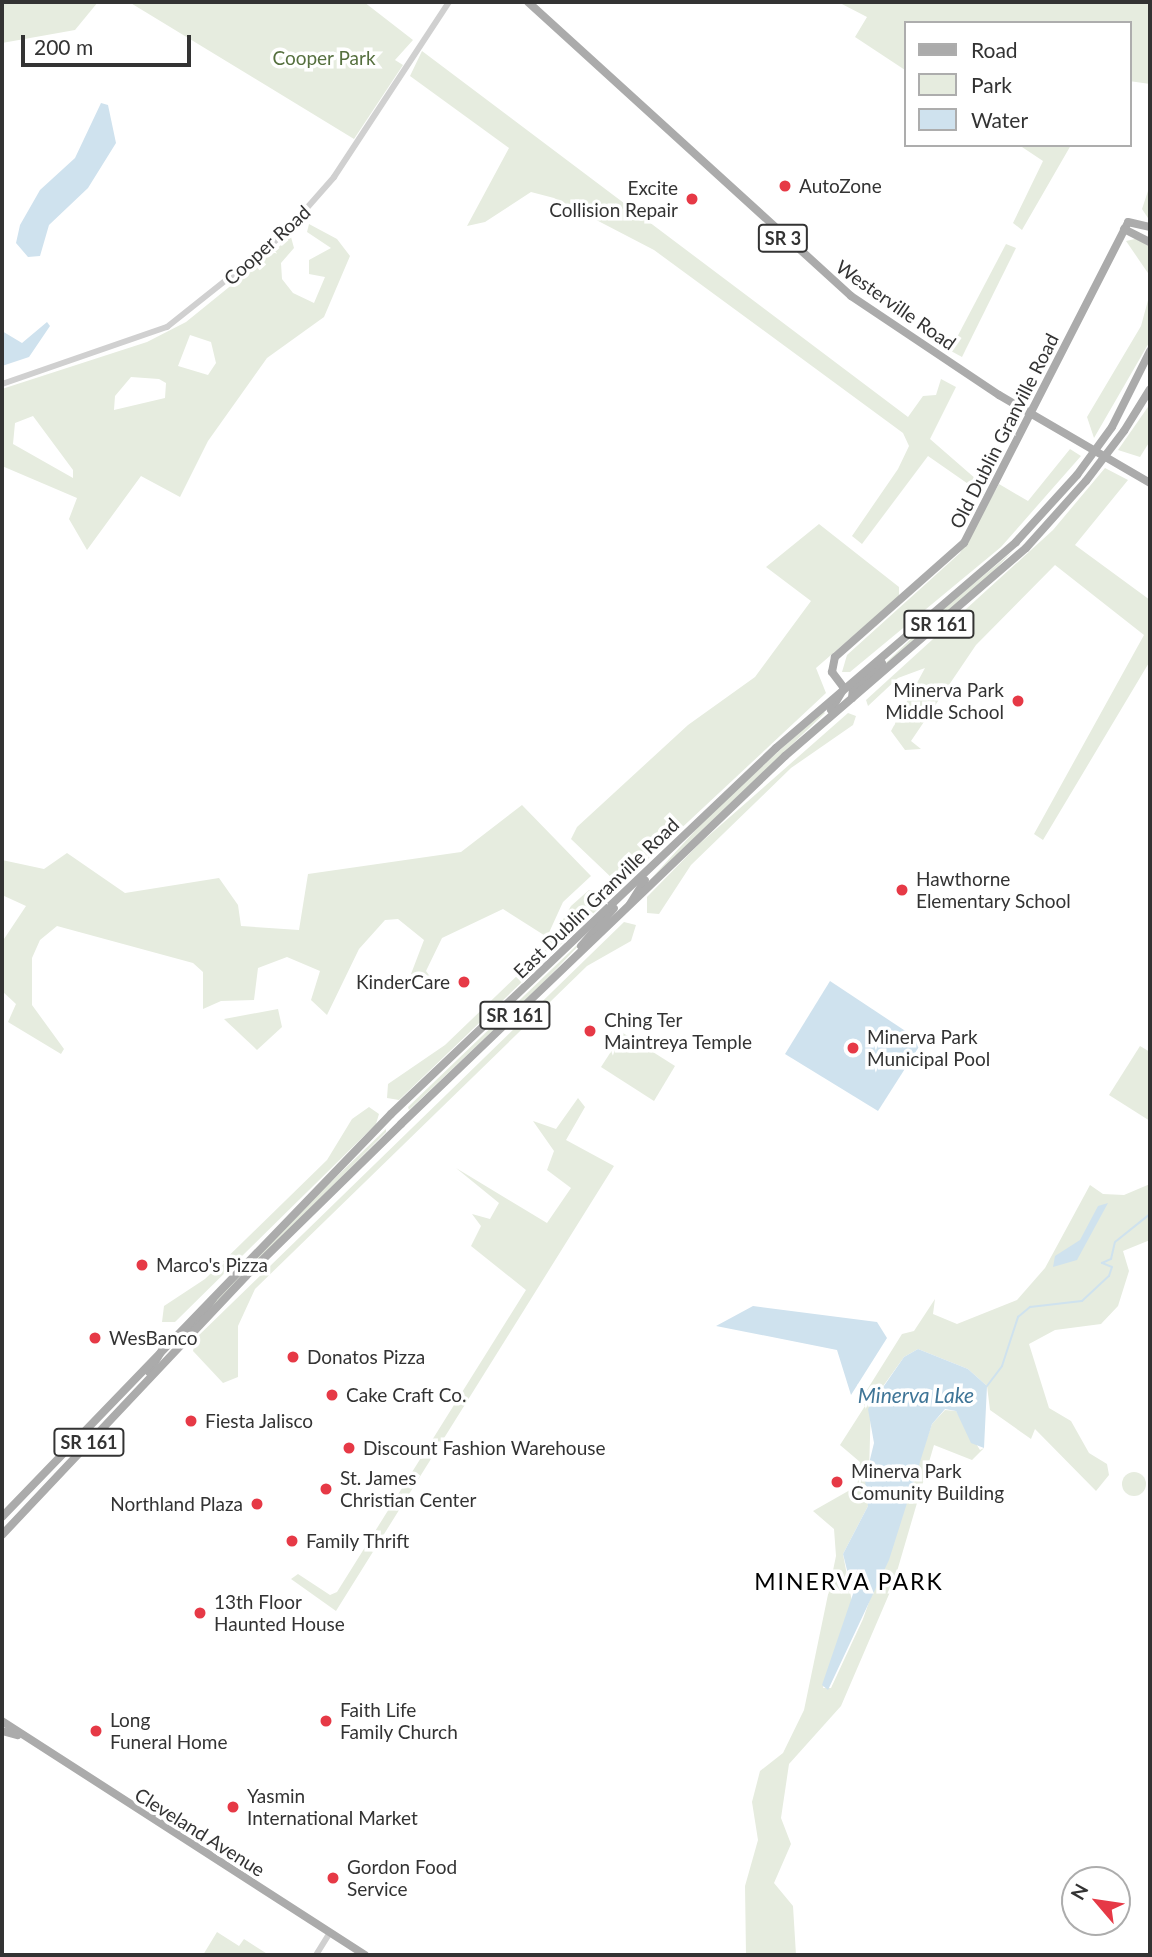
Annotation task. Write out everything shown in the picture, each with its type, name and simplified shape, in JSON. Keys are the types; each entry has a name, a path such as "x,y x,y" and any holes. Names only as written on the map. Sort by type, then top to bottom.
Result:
{"main road":[{"name":"Westerville Road","path":"528,2 851,296 1031,414 1150,483"},
{"name":"Old Dublin Granville Road","path":"844,688 832,672 835,657 964,543 1126,226"},
{"path":"1126,226 1150,227"},
{"path":"1126,226 1150,242"},
{"path":"1112,426 1150,351"},
{"name":"East Dublin Granville Road","path":"2,1517 239,1266 619,898 844,688 1016,542 1077,475 1112,426 1150,364"},
{"name":"East Dublin Granville Road","path":"2,1535 177,1349 550,983 793,749 1026,548 1062,511 1086,481 1150,391"},
{"path":"852,698 853,689 935,612"},
{"path":"793,749 842,699 844,688"},
{"path":"629,907 635,891 711,810"},
{"path":"550,983 619,898"},
{"path":"177,1349 239,1266"},
{"path":"100,1431 163,1356 168,1340"},
{"name":"Cleveland Avenue","path":"2,1721 17,1735 365,1955"},
{"name":"Cleveland Avenue","path":"2,1731 17,1735"}],"street":[{"name":"Cooper Road","path":"2,384 167,327 284,234 334,177 449,2"},
{"path":"316,1955 330,1933"}],"green space":[{"path":"2,2 98,2 75,30 2,43"},
{"name":"Cooper Park","path":"129,2 364,2 413,40 395,60 403,65 354,139"},
{"path":"838,2 1150,2 1150,84 1131,81 1131,21 904,21 904,69 855,37 867,17"},
{"path":"422,51 908,417 923,396 936,395 941,379 956,387 930,439 984,486 984,495 928,456 862,544 852,536 898,469 909,446 903,433 654,250 554,198 531,192 485,222 467,226 509,148 410,76"},
{"path":"1022,147 1070,147 1022,230 1013,223 1043,161"},
{"path":"1150,185 1150,221 1142,209"},
{"path":"309,224 337,239 350,256 324,317 267,358 208,441 180,497 141,476 87,550 69,519 77,498 2,466 2,389 147,342 186,322 291,237 294,248 281,263 282,279 293,293 314,303 325,277 309,274 309,260 331,248 307,232","holes":["190,335 211,342 216,363 208,375 178,366","131,377 159,379 166,383 165,398 114,410 115,396","33,416 73,470 73,478 13,444 15,423"]},
{"path":"1135,239 1150,245 1150,276 1126,241"},
{"path":"1006,244 1016,248 962,357 951,351 954,343"},
{"path":"1150,293 1150,341 1094,438 1087,417 1141,326"},
{"path":"1150,404 1150,441 1140,457 1118,450"},
{"path":"1070,449 1081,456 1001,547 850,672 842,672 847,655 960,553 999,484 1028,501"},
{"path":"1105,468 1128,480 1075,545 1150,600 1150,661 1043,840 1034,834 1144,635 1055,565 976,645 911,741 921,749 905,750 891,731 925,668 898,678 868,706 866,700 1053,530"},
{"path":"819,524 899,587 899,596 816,668 826,693 628,878 615,881 571,839 577,827 688,725 755,677 811,601 766,567"},
{"path":"1012,552 985,580 871,677 937,614"},
{"path":"823,711 825,713 649,881 713,811"},
{"path":"848,713 856,716 853,725 791,768 691,865 659,914 647,913 647,897 698,845"},
{"path":"522,805 591,876 563,902 547,937 503,909 442,938 426,971 434,982 429,986 411,974 424,940 398,919 385,920 359,949 327,1015 311,1000 320,971 287,957 258,968 254,1000 221,1001 203,1009 203,972 193,963 57,926 40,940 32,958 32,1005 64,1049 61,1054 8,1022 16,1004 2,991 2,942 26,906 2,895 2,860 44,869 67,853 125,893 219,878 238,905 241,926 299,930 308,874 461,852"},
{"path":"589,890 605,894 599,908 399,1100 387,1098 388,1084 445,1045 546,948 571,906"},
{"path":"601,922 542,984 409,1110 408,1107"},
{"path":"624,922 636,925 631,941 587,966 255,1289 238,1326 238,1377 223,1383 193,1351 196,1338"},
{"path":"278,1009 282,1027 257,1050 224,1019"},
{"path":"623,1033 675,1066 654,1101 601,1067"},
{"path":"1140,1046 1150,1052 1150,1121 1109,1095"},
{"path":"578,1098 585,1107 566,1140 614,1166 336,1611 291,1579 298,1574 330,1595 337,1592 526,1290 471,1246 481,1226 472,1214 490,1219 499,1203 456,1168 547,1223 571,1188 547,1170 554,1151 533,1121 556,1129"},
{"path":"369,1107 379,1114 376,1124 175,1322 162,1322 164,1306 205,1279 327,1160 352,1119"},
{"path":"386,1129 386,1132 196,1324 253,1257"},
{"path":"1150,1184 1150,1240 1123,1251 1129,1271 1118,1306 1101,1324 1055,1330 1029,1344 1049,1408 1071,1421 1089,1453 1107,1464 1109,1475 1096,1491 1035,1429 1031,1439 990,1410 987,1386 968,1369 918,1349 904,1357 871,1403 868,1506 843,1554 852,1602 823,1688 831,1688 863,1619 932,1424 945,1410 956,1411 980,1450 984,1448 972,1460 934,1445 893,1585 841,1706 789,1764 781,1818 791,1844 774,1883 793,1906 796,1955 746,1955 745,1886 758,1840 752,1802 760,1771 783,1753 804,1710 836,1556 834,1529 813,1511 857,1486 860,1462 840,1445 865,1406 860,1401 902,1334 914,1331 935,1299 933,1314 957,1324 1017,1300 1045,1268 1090,1185 1103,1194 1124,1195"},
{"path":"1134,1472 1143,1475 1146,1484 1143,1493 1134,1496 1125,1493 1122,1484 1125,1475"},
{"path":"217,1932 239,1946 244,1939 269,1955 203,1955"}],"water":[{"path":"101,103 108,105 116,143 88,188 49,225 40,256 28,257 16,243 20,225 40,190 75,158"},
{"path":"47,322 50,326 29,357 2,366 2,331 22,343"},
{"name":"Minerva Park Municipal Pool","path":"830,981 922,1042 878,1111 785,1054"},
{"path":"1108,1203 1077,1260 1053,1267 1055,1256 1080,1240 1098,1206"},
{"path":"753,1306 877,1322 887,1338 851,1395 837,1350 716,1326"},
{"name":"Minerva Lake","path":"918,1349 968,1369 987,1386 984,1448 971,1443 956,1411 945,1409 932,1424 889,1560 828,1690 822,1685 853,1594 843,1554 868,1506 865,1480 874,1443 868,1409 904,1357"}],"waterway":[{"path":"987,1386 1002,1366 1018,1317 1030,1307 1082,1301 1109,1276 1112,1267 1102,1263 1111,1259 1115,1242 1150,1214"}],"place":[{"name":"AutoZone","path":"785,186"},
{"name":"Excite Collision Repair","path":"692,199"},
{"name":"Minerva Park Middle School","path":"1018,701"},
{"name":"Hawthorne Elementary School","path":"902,890"},
{"name":"KinderCare","path":"464,982"},
{"name":"Ching Ter Maintreya Temple","path":"590,1031"},
{"name":"Minerva Park Municipal Pool","path":"853,1048"},
{"name":"Marco's Pizza","path":"142,1265"},
{"name":"WesBanco","path":"95,1338"},
{"name":"Donatos Pizza","path":"293,1357"},
{"name":"Cake Craft Co.","path":"332,1395"},
{"name":"Fiesta Jalisco","path":"191,1421"},
{"name":"Discount Fashion Warehouse","path":"349,1448"},
{"name":"Minerva Park Comunity Building","path":"837,1482"},
{"name":"St. James Christian Center","path":"326,1489"},
{"name":"Northland Plaza","path":"257,1504"},
{"name":"Family Thrift","path":"292,1541"},
{"name":"13th Floor Haunted House","path":"200,1613"},
{"name":"Faith Life Family Church","path":"326,1721"},
{"name":"Long Funeral Home","path":"96,1731"},
{"name":"Yasmin International Market","path":"233,1807"},
{"name":"Gordon Food Service","path":"333,1878"}],"district":[{"name":"MINERVA PARK","path":"849,1581"}]}
